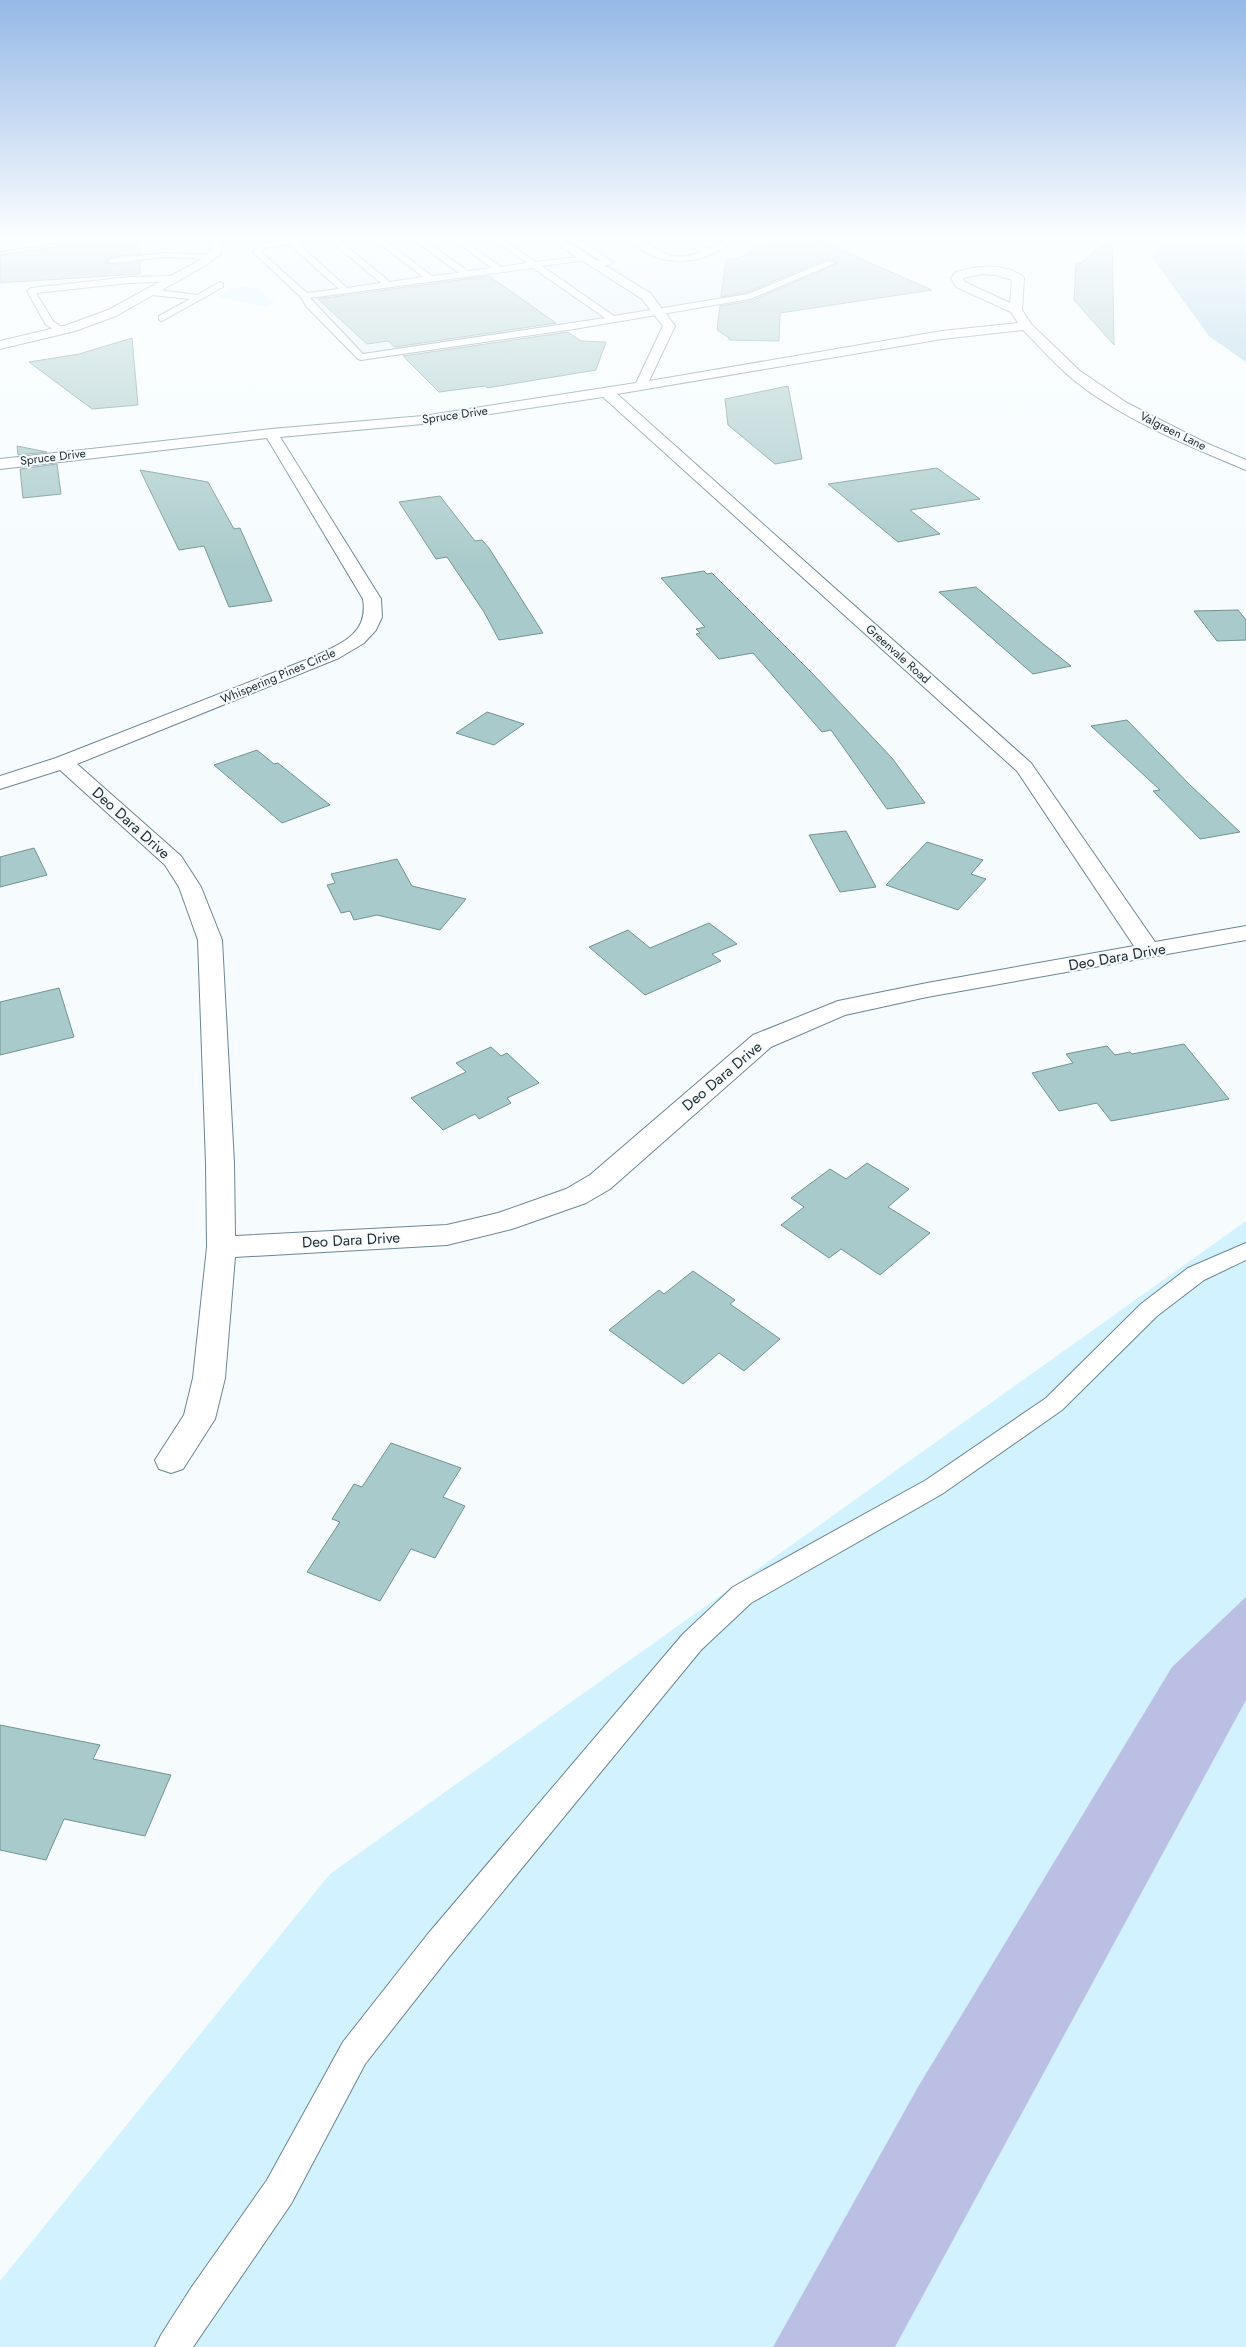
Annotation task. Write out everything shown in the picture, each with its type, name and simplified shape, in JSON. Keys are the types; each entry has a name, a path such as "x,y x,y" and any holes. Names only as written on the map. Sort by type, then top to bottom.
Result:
{"street":[{"path":"643,386 642,380 659,347"},
{"name":"Spruce Drive","path":"0,464 271,433 423,420 643,386 874,347"},
{"name":"Valgreen Lane","path":"1047,347 1075,374 1122,406 1201,446 1246,465"},
{"name":"Greenvale Road","path":"606,392 1024,767 1149,951"},
{"name":"Whispering Pines Circle","path":"0,783 63,762 318,662 339,651 368,630 373,620 372,599 271,433"},
{"name":"Deo Dara Drive","path":"63,762 173,861 190,887 210,940 220,1163 221,1247 209,1378 199,1419 171,1460"},
{"name":"Deo Dara Drive","path":"221,1247 447,1235 502,1222 576,1196 600,1182 762,1041 838,1009 927,990 1246,934"}],"lane":[{"path":"351,347 361,357 430,347"},
{"path":"173,2347 203,2300 279,2192 354,2053 438,1946 692,1642 742,1595 934,1487 1054,1404 1150,1310 1196,1274 1246,1250"}],"shaded area":[{"path":"354,347 413,347 363,354"},
{"path":"1224,347 1246,347 1246,362"},
{"path":"1246,1221 1246,2347 0,2347 0,2281 330,1874"},
{"path":"1246,1597 1246,1700 895,2347 773,2347 918,2087 1172,1667"}],"building":[{"path":"104,347 133,347 138,405 92,409 29,362 79,354"},
{"path":"468,347 604,347 596,370 487,388 485,386 439,392 403,356"},
{"path":"788,386 802,459 775,464 728,425 725,399"},
{"path":"17,446 47,452 18,455"},
{"path":"57,464 61,494 23,498 20,469"},
{"path":"937,468 980,499 910,510 940,534 898,542 828,484"},
{"path":"140,470 208,482 234,529 240,528 272,601 229,607 204,546 179,550"},
{"path":"440,496 475,541 482,540 489,548 543,633 499,640 484,612 447,557 436,559 399,502"},
{"path":"704,571 707,574 712,573 813,674 892,758 925,803 887,809 831,730 822,732 753,653 719,659 696,634 700,633 696,629 705,627 661,578"},
{"path":"976,587 1071,666 1033,674 939,592"},
{"path":"1238,610 1246,620 1246,640 1217,641 1194,611"},
{"path":"487,712 524,724 494,745 456,733"},
{"path":"1127,720 1190,785 1240,832 1200,839 1153,791 1160,790 1091,726"},
{"path":"257,750 274,764 278,763 330,805 282,823 214,765"},
{"path":"846,831 876,887 840,892 809,835"},
{"path":"927,842 983,860 971,874 986,879 958,910 886,885"},
{"path":"34,848 47,875 0,887 0,857"},
{"path":"397,859 412,886 466,899 440,930 377,915 354,920 350,911 341,913 327,885 335,883 331,874"},
{"path":"709,923 737,944 712,954 721,961 645,995 589,947 628,930 650,948"},
{"path":"59,988 74,1037 0,1055 0,1002"},
{"path":"1184,1044 1229,1099 1111,1121 1097,1103 1059,1111 1032,1073 1073,1063 1066,1054 1107,1046 1115,1055 1130,1052 1132,1054"},
{"path":"491,1047 501,1056 507,1053 539,1083 507,1098 511,1103 479,1119 475,1114 443,1130 411,1098 466,1072 456,1063"},
{"path":"867,1163 909,1189 888,1207 930,1233 880,1275 841,1249 829,1258 781,1225 804,1207 791,1198 830,1169 846,1179"},
{"path":"693,1271 735,1300 730,1304 780,1339 744,1371 719,1353 683,1384 609,1330 659,1290 664,1294"},
{"path":"391,1443 461,1468 443,1497 465,1506 435,1558 411,1549 380,1601 307,1572 340,1522 332,1519 354,1484 362,1487"},
{"path":"0,1725 100,1745 93,1759 171,1775 145,1836 64,1819 46,1860 0,1850"}]}
